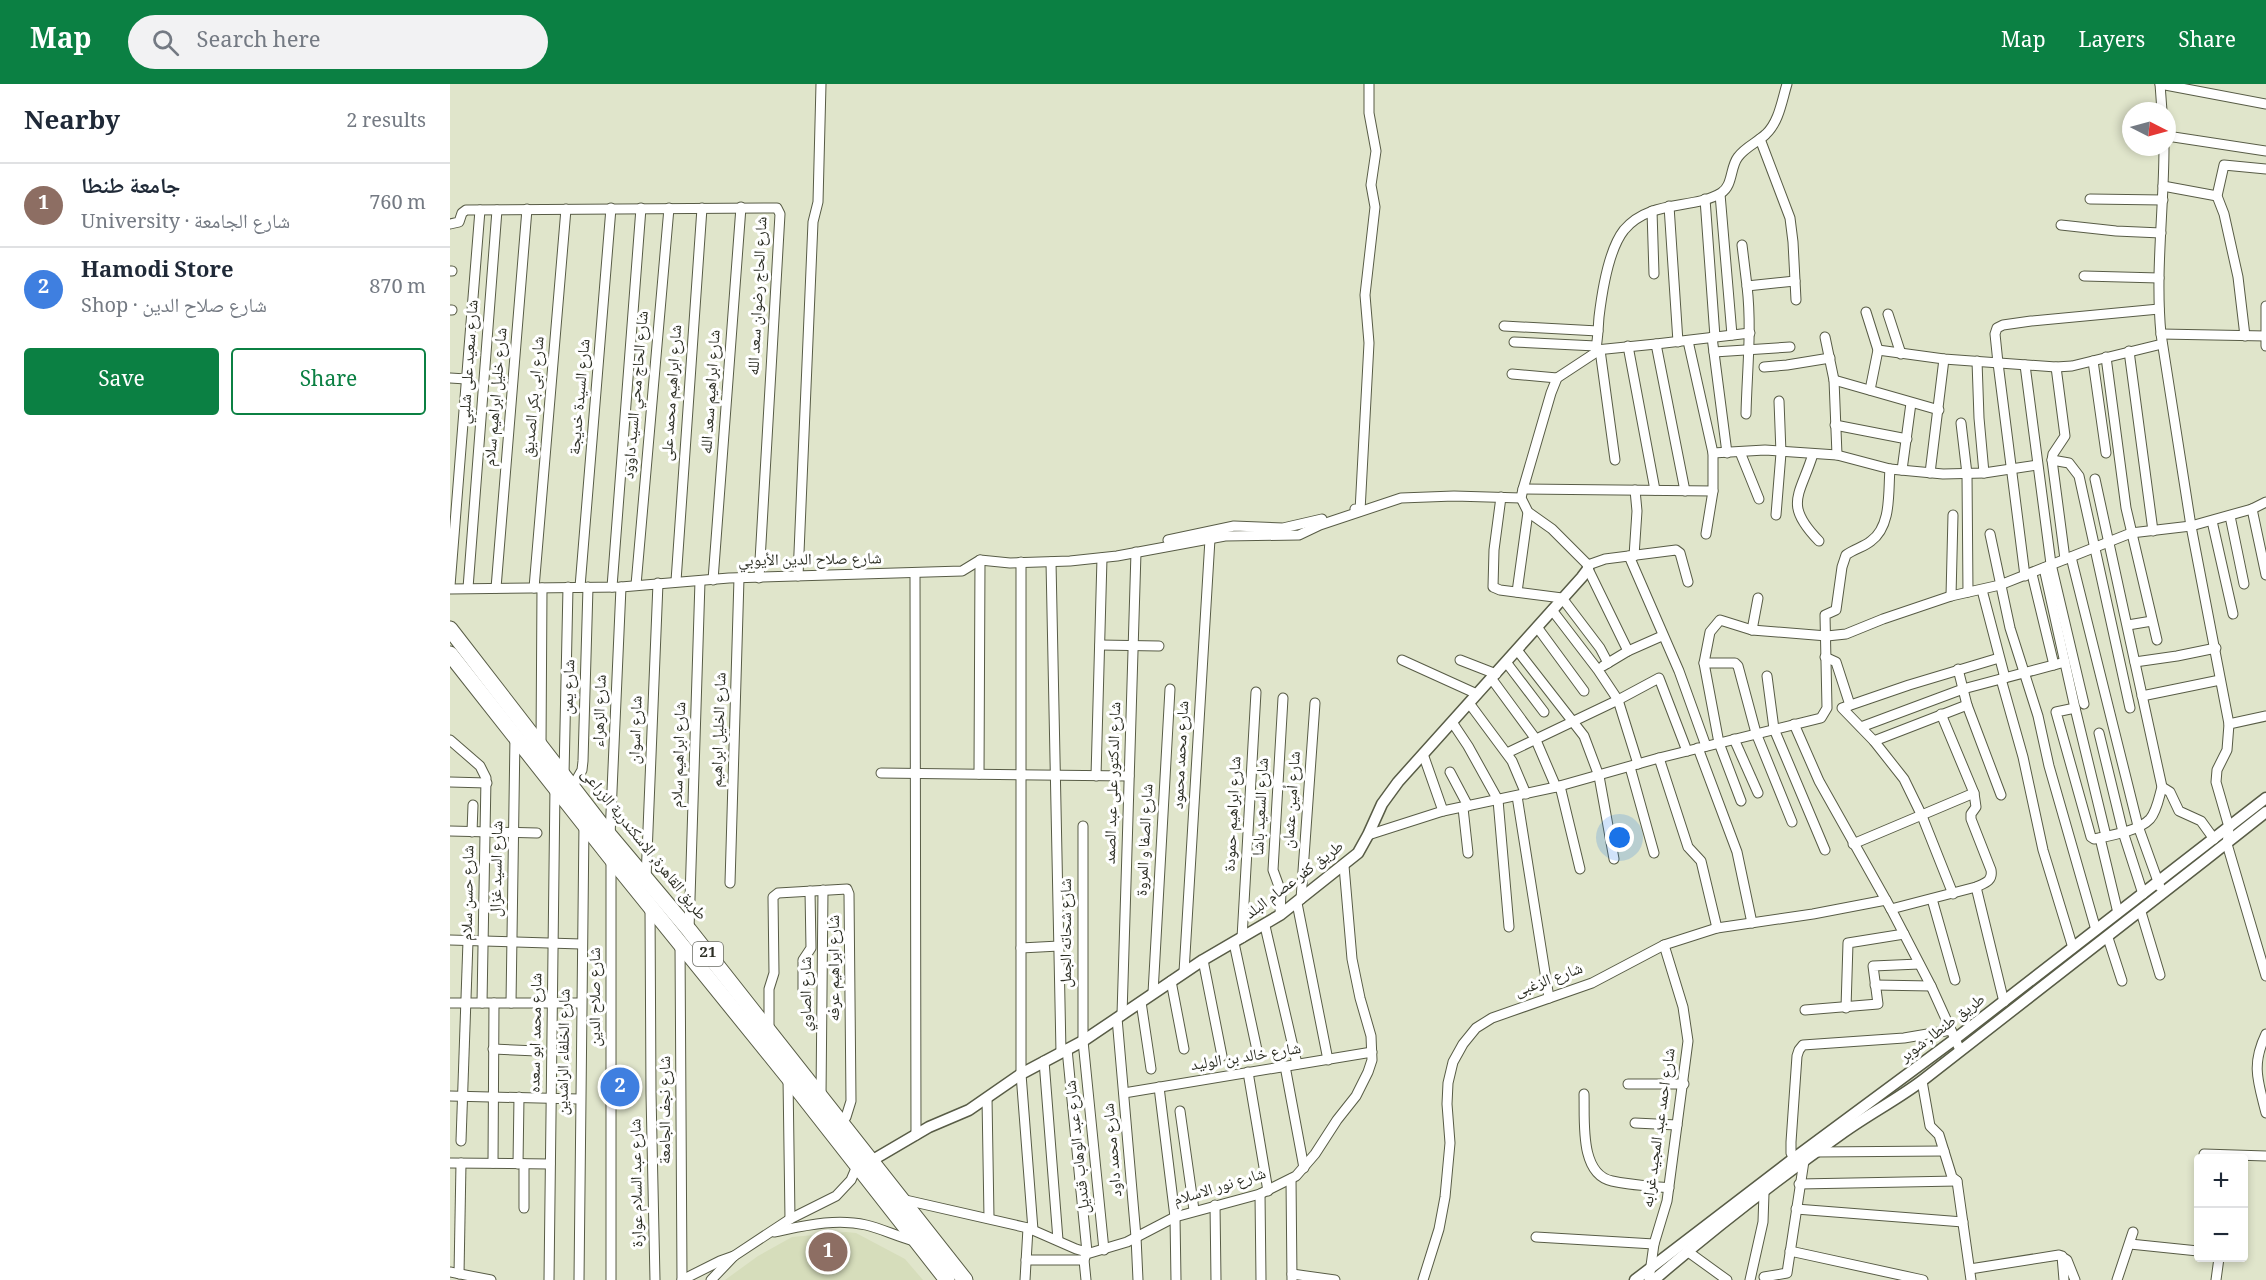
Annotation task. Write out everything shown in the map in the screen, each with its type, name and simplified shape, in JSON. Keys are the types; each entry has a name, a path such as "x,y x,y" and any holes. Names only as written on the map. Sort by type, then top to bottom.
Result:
{"highway":[{"name":"طريق القاهرة, الاسكندرية الزراعى","path":"450,629 541,745 564,783 584,824 650,906 684,935 769,1032 840,1123 915,1240 946,1280"},
{"name":"طريق القاهرة, الاسكندرية الزراعى","path":"450,654 515,736 564,783 646,879 788,1077 864,1163 902,1199 965,1280"}],"street":[{"path":"798,576 813,222 818,202 821,84"},
{"path":"1360,511 1370,343 1365,295 1375,207 1371,185 1376,151 1369,113 1369,84"},
{"path":"1615,460 1597,349 1606,280 1618,238 1632,221 1652,211 1720,194 1728,183 1737,158 1774,124 1787,84"},
{"path":"2161,102 2160,84 2266,104"},
{"path":"2176,137 2266,151"},
{"path":"1760,139 1790,218 1796,300"},
{"path":"2164,156 2159,278 2162,344 2191,526 2229,724 2227,750 2217,770 2216,782 2229,827 2227,843 2262,945 2266,973"},
{"path":"2245,336 2238,277 2224,214 2217,196 2224,165 2266,169"},
{"path":"2163,186 2217,196"},
{"path":"1720,194 1732,335"},
{"path":"1705,199 1714,352 1726,453"},
{"path":"2090,199 2163,200"},
{"path":"1669,206 1683,341 1713,453 1713,491 1706,534"},
{"name":"شارع ابراهيم سعد الله","path":"713,580 741,207"},
{"name":"شارع الحاج رضوان سعد الله","path":"450,224 459,222 464,211 480,210 774,207 780,210 759,578"},
{"name":"شارع السيدة خديجة","path":"584,587 611,208"},
{"name":"شارع الزهراء","path":"610,836 616,587 641,208"},
{"name":"شارع الحاج محي السيد داوود","path":"636,585 669,208"},
{"name":"شارع ابراهيم محمد على","path":"676,581 702,208"},
{"name":"شارع خليل ابراهيم سلام","path":"496,588 527,209"},
{"name":"شارع ابى بكر الصديق","path":"541,745 538,588 566,209"},
{"path":"450,587 454,478 462,440 480,210"},
{"name":"شارع سعيد على شلبي","path":"468,588 497,210"},
{"path":"1652,211 1654,274"},
{"path":"2061,225 2161,233"},
{"path":"1742,245 1750,333 1746,414"},
{"path":"2084,276 2159,278"},
{"path":"1747,286 1794,281"},
{"path":"2161,334 2245,336 2266,340 2266,306"},
{"path":"2054,665 2028,575 2011,470 1995,334 1997,328 2003,325 2159,309"},
{"path":"1866,312 1878,350 1870,390"},
{"path":"1888,314 1901,354"},
{"path":"1504,326 1598,331"},
{"path":"1514,342 1597,349 1750,333"},
{"path":"1825,337 1834,380 1837,455"},
{"path":"1656,344 1685,491"},
{"path":"1878,350 1944,359 2056,367 2093,361 2162,344"},
{"path":"1628,346 1655,490"},
{"path":"1714,352 1790,347"},
{"path":"1517,592 1528,512 1522,494 1551,393 1557,378 1592,356 1597,349"},
{"path":"2129,351 2153,531"},
{"path":"2106,357 2124,492 2157,640"},
{"path":"1764,366 1830,358"},
{"path":"1930,473 1944,359"},
{"path":"1977,361 1978,411 1984,473"},
{"path":"2093,361 2106,453"},
{"path":"2025,365 2048,566 2065,662 2079,706"},
{"path":"2056,367 2065,436 2053,454 2052,460 2068,558 2138,826 2162,895"},
{"path":"1512,374 1557,378"},
{"path":"450,378 466,379"},
{"path":"1834,380 1939,410"},
{"path":"1776,515 1781,453 1779,401"},
{"path":"1902,470 1911,403"},
{"path":"1961,423 1967,474 1968,592"},
{"path":"1835,425 1907,439"},
{"path":"450,440 462,440"},
{"path":"1713,453 1765,450 1781,453 1837,455 1890,469 1930,473 1984,473 2037,465"},
{"path":"1740,452 1759,499"},
{"path":"1813,454 1798,497 1797,510 1807,529 1819,541"},
{"path":"2052,460 2069,463 2076,469 2082,485 2130,708"},
{"path":"1368,835 1443,811 1558,787 1659,758 1821,718 1827,708 1825,615 1836,610 1846,555 1872,541 1882,529 1887,506 1890,469"},
{"path":"2079,706 2056,712 2091,837 2103,837 2138,826 2151,817 2162,787 2095,479"},
{"path":"1635,490 1637,511 1631,556 1662,636 1679,671 1737,852 1752,923"},
{"name":"شارع صلاح الدين الأيوبي","path":"450,587 616,587 739,578 962,571 980,560 1051,562 1102,558 1234,535 1299,535 1320,525 1401,498 1501,497 1522,494 1635,490 1713,491"},
{"path":"1501,497 1492,585 1495,589 1562,598 1600,648 1608,663"},
{"path":"1741,801 1719,743 1704,663 1710,632 1720,620 1752,630 1827,636 1846,634 1952,596 2000,585 2132,533 2191,526 2252,509 2266,502"},
{"name":"شارع صلاح الدين الأيوبي","path":"1167,546 1170,539 1234,526 1291,527 1354,509 1360,511"},
{"path":"2252,509 2266,575"},
{"path":"1528,512 1551,528 1588,567 1628,651"},
{"path":"1952,596 1953,515"},
{"path":"2230,516 2244,584"},
{"path":"2212,521 2233,614"},
{"path":"1990,534 2000,585 2096,930"},
{"name":"شارع محمد محمود","path":"1184,972 1210,539"},
{"path":"1588,567 1605,559 1673,550 1678,551 1688,582"},
{"name":"شارع الدكتور على عبد الصمد","path":"1119,1016 1136,552"},
{"path":"1096,776 1102,558"},
{"path":"978,774 980,560"},
{"path":"1021,562 1021,1074 1031,1229 1025,1280"},
{"path":"1051,562 1059,946 1064,1050 1086,1256 1086,1280"},
{"path":"2048,566 2079,706 2118,913"},
{"name":"طريق كفر عصام البلد","path":"864,1163 939,1122 969,1110 1021,1074 1083,1041 1184,972 1265,926 1344,866 1358,853 1390,792 1588,567"},
{"path":"915,573 916,1135"},
{"name":"شارع الخليل ابراهيم","path":"730,883 739,578"},
{"name":"شارع ابراهيم سلام","path":"684,935 700,581"},
{"name":"شارع اسوان","path":"646,879 658,583"},
{"name":"شارع يمن","path":"564,783 582,770 583,761 584,587"},
{"path":"564,783 568,588"},
{"path":"1982,590 2043,850 2073,948"},
{"path":"1752,630 1758,597"},
{"path":"1552,610 1618,700 1654,853"},
{"path":"2128,625 2152,621"},
{"path":"1537,627 1584,691"},
{"path":"1598,670 1628,651 1662,636"},
{"path":"1100,645 1159,646"},
{"path":"2135,662 2216,648"},
{"path":"1517,650 1584,736 1599,776 1614,860"},
{"path":"1825,657 1836,662 1850,705"},
{"path":"1953,894 1922,816 1904,779 1874,741 1843,708 1958,669 1999,658"},
{"path":"1402,660 1477,694"},
{"path":"1460,660 1494,676 1535,738 1558,787 1580,869"},
{"path":"1506,662 1544,712"},
{"path":"1861,727 1962,689 2065,662"},
{"path":"1704,663 1737,664 1756,733 1792,822"},
{"path":"1958,669 1967,705 2001,795"},
{"path":"1767,676 1774,729 1825,850"},
{"path":"1507,753 1535,738 1574,722 1659,678 1687,751"},
{"path":"2142,696 2220,680"},
{"name":"شارع الصفا و المروة","path":"1153,993 1170,689"},
{"name":"شارع ابراهيم حمودة","path":"1256,692 1238,941 1257,1050"},
{"name":"شارع السعيد باشا","path":"1280,915 1281,892 1273,870 1283,698"},
{"path":"1469,703 1507,753 1522,795 1549,998"},
{"name":"شارع أمين عثمان","path":"1315,704 1299,901 1328,1060"},
{"path":"1874,741 1967,705"},
{"path":"1891,909 1976,887 1987,882 1992,873 1971,819 1971,814 1976,807 1974,793 1941,714"},
{"path":"2229,724 2266,716"},
{"path":"1452,722 1498,800 1509,927"},
{"path":"1794,724 1819,781 1891,909 1931,986 1960,1050"},
{"path":"2099,733 2123,832 2143,894"},
{"name":"شارع السيد غزال","path":"511,1003 515,736"},
{"path":"1734,739 1758,793"},
{"path":"450,740 483,769 487,783 450,782"},
{"path":"1423,754 1443,811"},
{"path":"1659,758 1688,847 1701,861 1717,928"},
{"path":"1450,772 1466,807 1468,853"},
{"path":"881,773 1129,776"},
{"name":"شارع حسن سلام","path":"482,1003 487,783"},
{"name":"شارع محمد ابو سعده","path":"549,1280 553,943 564,783"},
{"path":"2162,787 2170,792 2179,811 2201,821 2214,839"},
{"path":"1853,844 1974,793"},
{"name":"طريق طنطا, شوبر","path":"1654,1280 1687,1251 1764,1192 1953,1034 2004,1002 2266,798"},
{"path":"472,832 473,805"},
{"name":"طريق طنطا, شوبر","path":"1635,1280 1651,1266 1798,1162 1922,1081 2108,938 2266,812"},
{"name":"شارع الخلفاء الراشدين","path":"579,1280 580,1003 584,824"},
{"name":"شارع شحاته الجمل","path":"1083,826 1083,1041"},
{"path":"450,831 537,833"},
{"name":"شارع صلاح الدين","path":"611,858 611,1280"},
{"name":"شارع نور الاسلام","path":"902,1199 1031,1229 1058,1240 1086,1256 1136,1237 1175,1217 1264,1192 1291,1179 1316,1154 1363,1085 1372,1052 1371,1036 1352,959 1344,866"},
{"path":"1976,887 2004,1002"},
{"name":"شارع ابراهيم عرفه","path":"769,1032 769,989 774,973 773,900 778,893 844,888 849,894 851,1101 840,1123"},
{"name":"شارع الصاوي","path":"821,1099 823,890"},
{"path":"803,990 803,960 811,948 810,891"},
{"path":"1932,899 1955,980"},
{"name":"شارع الزغبى","path":"1423,1280 1439,1229 1445,1197 1450,1143 1448,1083 1453,1062 1463,1044 1476,1028 1492,1018 1592,982 1664,945 1717,928 1886,900"},
{"name":"شارع عبد السلام عوارة","path":"650,906 655,1280"},
{"path":"2141,912 2160,975"},
{"path":"1265,926 1297,1064"},
{"path":"1846,1008 1848,943 1904,934"},
{"name":"شارع نجف الجامعة","path":"682,1280 684,935"},
{"path":"2108,938 2122,981"},
{"path":"450,940 581,944"},
{"path":"461,1141 468,941"},
{"name":"شارع احمد عبد المجيد غرابه","path":"1648,1280 1654,1244 1669,1188 1688,1041 1688,1027 1664,945"},
{"path":"1021,948 1059,946"},
{"path":"1203,960 1222,1056"},
{"path":"1805,1010 1878,1004 1873,966 1919,964"},
{"path":"1171,981 1184,1049"},
{"path":"1875,985 1931,986"},
{"path":"1141,1002 1150,1069"},
{"path":"450,1003 580,1003"},
{"path":"493,1164 494,1003"},
{"name":"شارع محمد داود","path":"1119,1016 1138,1280"},
{"path":"1764,1192 1763,1222 1751,1276 1768,1278 1786,1275 1790,1251 1799,1184 1798,1162 1791,1147 1797,1056 1798,1050 1803,1045 1953,1034"},
{"path":"2266,1034 2257,1056 2266,1113"},
{"name":"شارع عبد الوهاب قنديل","path":"1083,1041 1104,1250"},
{"path":"493,1049 537,1051"},
{"name":"شارع خالد بن الوليد","path":"1124,1093 1372,1052"},
{"path":"1044,1061 1058,1240"},
{"path":"1286,1066 1304,1168"},
{"path":"1248,1072 1264,1192 1261,1280"},
{"path":"788,1077 790,1219"},
{"path":"1922,1081 1930,1126 1939,1135 1952,1177 1957,1181 1971,1280"},
{"path":"1628,1084 1684,1084"},
{"path":"1159,1087 1175,1217 1176,1280"},
{"path":"1584,1094 1587,1155 1597,1172 1611,1181 1669,1188"},
{"path":"450,1096 579,1098"},
{"path":"519,1097 524,1208"},
{"path":"987,1098 989,1218"},
{"path":"1180,1111 1194,1210"},
{"path":"1635,1123 1677,1125"},
{"path":"1815,1152 1944,1150"},
{"path":"2248,1155 2266,1156"},
{"path":"450,1163 550,1164"},
{"path":"450,1280 461,1163"},
{"path":"711,1280 734,1256 790,1219 841,1191 864,1163"},
{"path":"1291,1179 1292,1277 1335,1280"},
{"path":"1799,1184 1957,1181"},
{"path":"1215,1205 1216,1280"},
{"path":"1796,1209 1963,1222"},
{"path":"771,1232 812,1224 850,1222 915,1240"},
{"path":"2117,1280 2133,1232"},
{"path":"1536,1237 1654,1244"},
{"path":"2130,1244 2194,1250"},
{"path":"1687,1251 1727,1280"},
{"path":"1790,1251 1923,1280"},
{"path":"682,1280 734,1256"},
{"path":"1026,1260 1086,1256"},
{"path":"1970,1269 2062,1256 2067,1260 2075,1280"},
{"path":"2062,1256 2064,1280"},
{"path":"2216,1280 2218,1262"},
{"path":"452,1273 486,1279"}],"shaded area":[{"path":"856,1233 905,1259 923,1280 725,1280 758,1256 792,1237"}],"place":[{"name":"Hamodi Store","path":"620,1087"},
{"name":"جامعة طنطا","path":"828,1252"}]}
